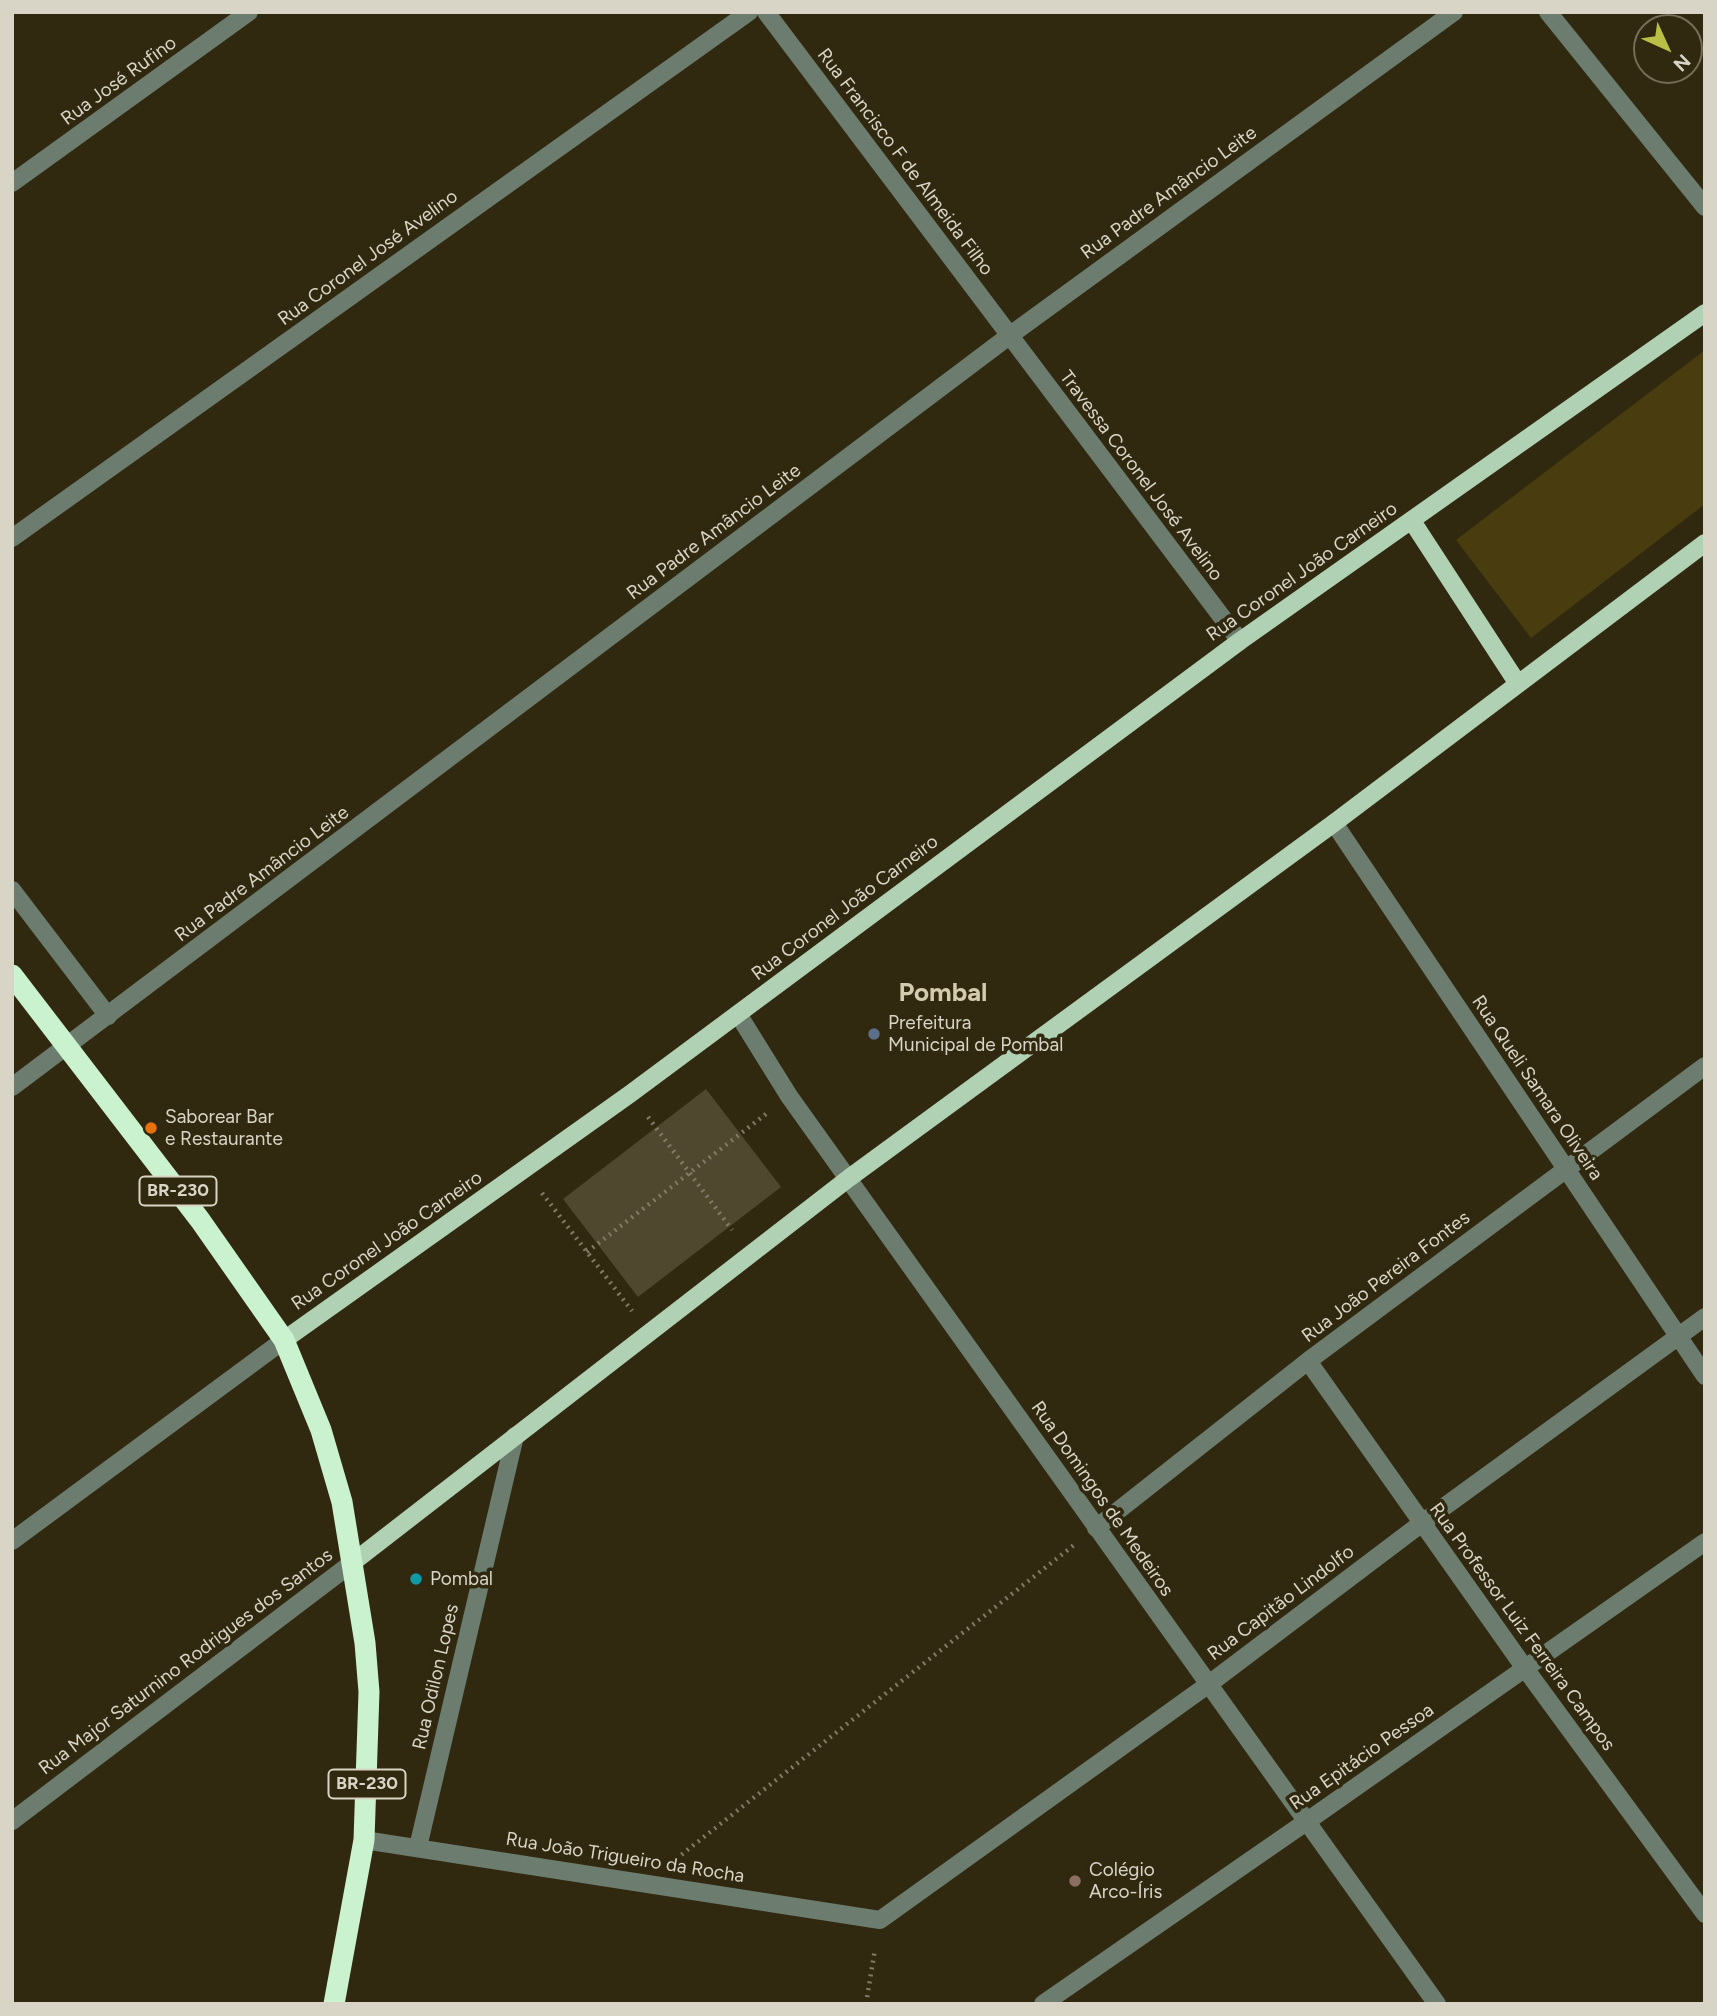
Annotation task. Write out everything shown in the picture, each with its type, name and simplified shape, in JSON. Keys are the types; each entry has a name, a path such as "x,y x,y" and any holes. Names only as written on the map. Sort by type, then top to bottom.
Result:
{"highway":[{"name":"BR-230","path":"12,975 200,1220 284,1340 321,1430 342,1502 365,1643 369,1692 364,1840 334,2004"}],"main road":[{"name":"Rua Coronel João Carneiro","path":"284,1340 630,1094 1240,641 1705,313"},
{"path":"1412,521 1518,684"},
{"path":"352,1563 849,1178 1334,822 1705,543"}],"street":[{"name":"Rua José Rufino","path":"12,183 249,12"},
{"name":"Rua Coronel José Avelino","path":"12,538 749,12"},
{"name":"Rua Francisco F de Almeida Filho","path":"766,12 1009,336"},
{"path":"1548,12 1705,207"},
{"name":"Rua Padre Amâncio Leite","path":"12,1087 1009,336 1450,14"},
{"name":"Travessa Coronel José Avelino","path":"1009,336 1240,641"},
{"name":"Rua Queli Samara Oliveira","path":"1334,822 1705,1376"},
{"path":"12,890 108,1016"},
{"name":"Rua Domingos de Medeiros","path":"738,1014 789,1096 1437,2004"},
{"name":"Rua João Pereira Fontes","path":"1096,1528 1308,1362 1705,1066"},
{"name":"Rua Capitão Lindolfo","path":"880,1920 1209,1684 1422,1523 1705,1317"},
{"name":"Rua Coronel João Carneiro","path":"12,1541 284,1340"},
{"name":"Rua Professor Luiz Ferreira Campos","path":"1308,1362 1524,1667 1705,1914"},
{"name":"Rua Odilon Lopes","path":"418,1847 515,1436"},
{"name":"Rua Epitácio Pessoa","path":"1043,2004 1705,1542"},
{"name":"Rua Major Saturnino Rodrigues dos Santos","path":"12,1821 352,1563"},
{"name":"Rua João Trigueiro da Rocha","path":"364,1840 880,1920"}],"path":[{"path":"630,1094 751,1255"},
{"path":"587,1252 789,1096"},
{"path":"524,1170 649,1333"},
{"path":"646,1883 1096,1528"},
{"path":"866,2004 880,1920"}],"shaded area":[{"path":"706,1089 781,1187 638,1297 563,1199"}],"building":[{"path":"1705,350 1705,504 1531,638 1456,540"}],"place":[{"name":"Prefeitura Municipal de Pombal","path":"874,1034"},
{"name":"Saborear Bar e Restaurante","path":"151,1128"},
{"name":"Pombal","path":"416,1579"},
{"name":"Colégio Arco-Íris","path":"1075,1881"}],"district":[{"name":"Pombal","path":"943,993"}]}
